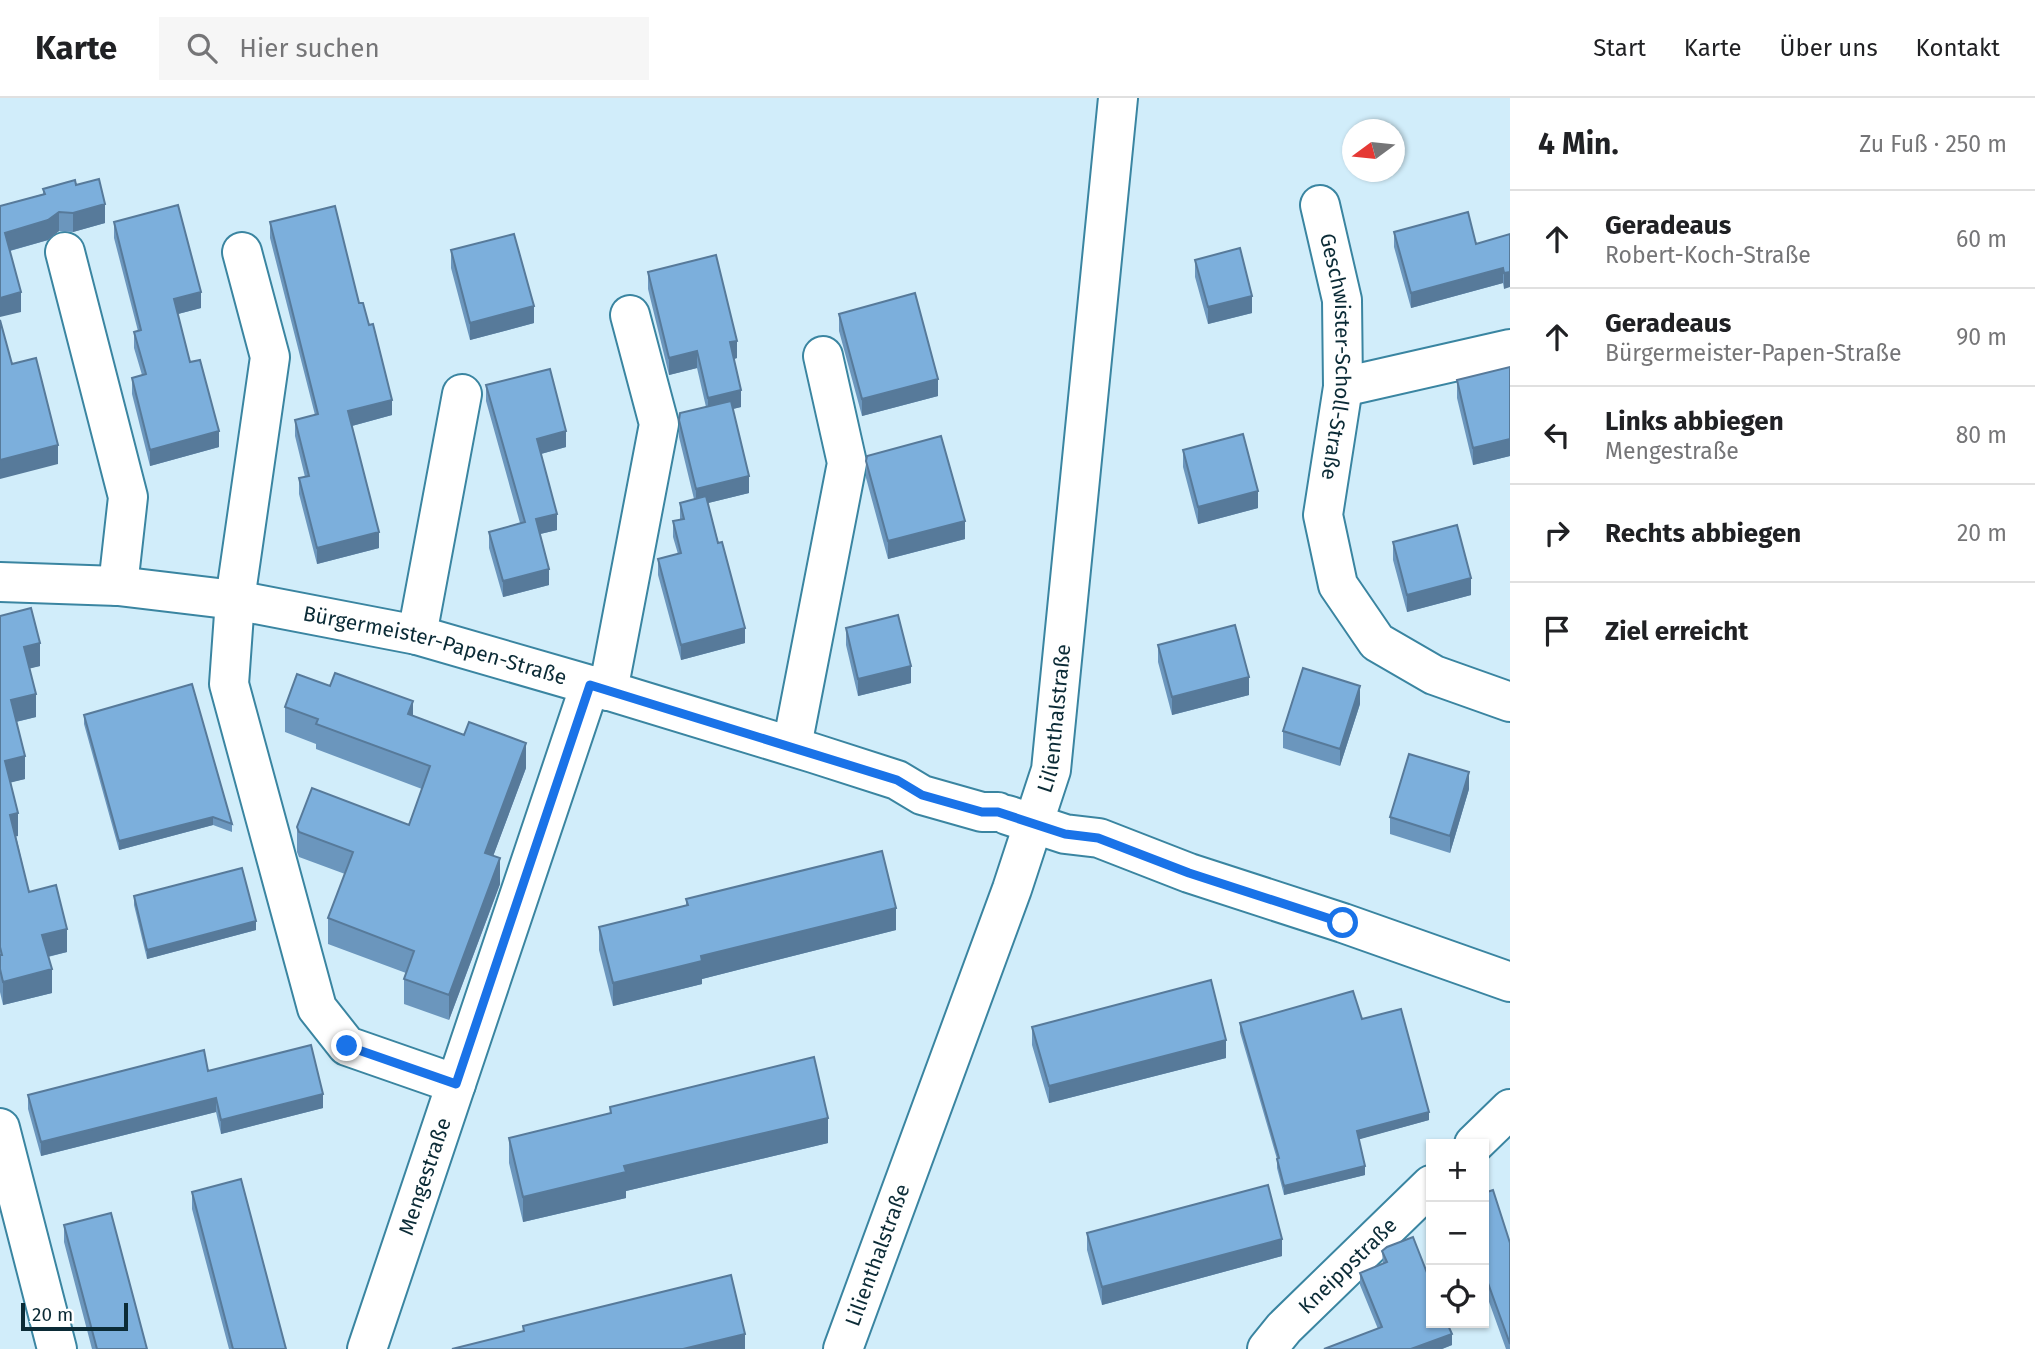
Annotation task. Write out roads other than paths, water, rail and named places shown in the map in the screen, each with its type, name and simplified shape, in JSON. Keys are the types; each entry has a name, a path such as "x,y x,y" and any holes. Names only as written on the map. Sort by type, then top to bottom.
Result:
{"street":[{"name":"Lilienthalstraße","path":"843,1349 1012,889 1031,823 1051,770 1118,98"},
{"name":"Geschwister-Scholl-Straße","path":"1320,205 1342,300 1343,387 1323,514 1338,585 1377,642 1434,675 1510,702"},
{"path":"65,252 128,497 118,586"},
{"path":"242,252 270,357 235,600 229,684 317,1008 347,1046 456,1084"},
{"name":"Mengestraße","path":"367,1349 456,1084 599,688 659,424 630,315"},
{"path":"1343,387 1510,349"},
{"path":"792,746 847,463 822,356"},
{"path":"417,635 462,394"},
{"name":"Bürgermeister-Papen-Straße","path":"0,582 118,586 235,600 417,635 792,746 897,780 925,781 985,802 1079,847 1149,871 1189,873 1343,923 1510,982"},
{"path":"1479,1139 1510,1109"},
{"path":"0,1128 57,1349"},
{"name":"Kneippstraße","path":"1267,1349 1284,1328 1426,1190"}]}
